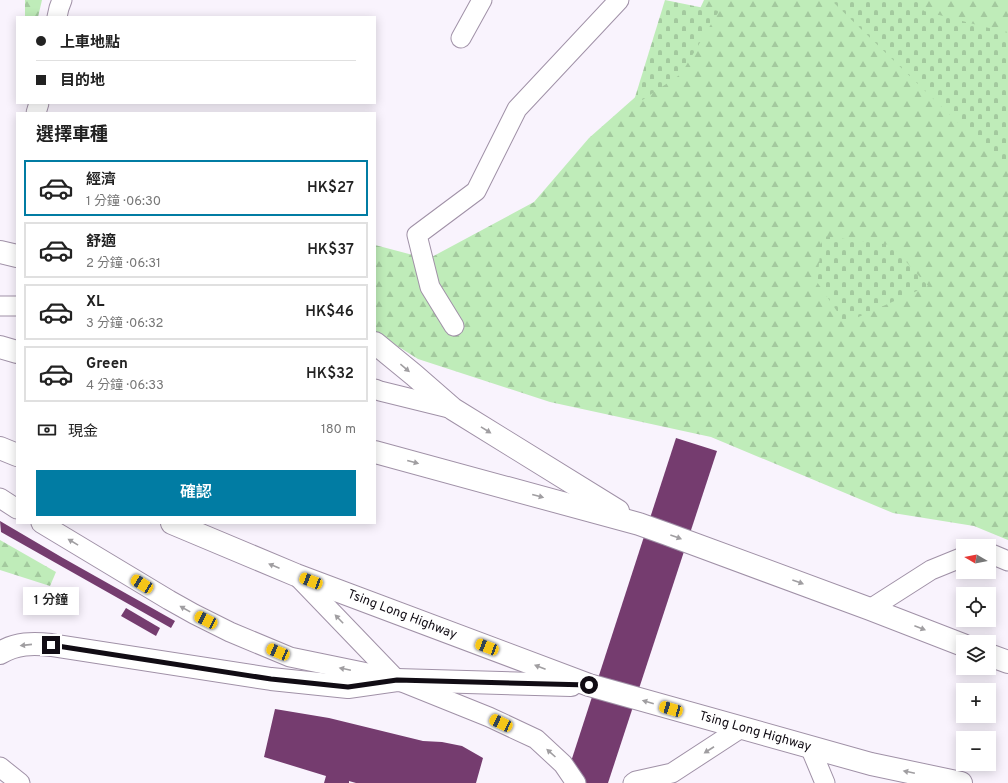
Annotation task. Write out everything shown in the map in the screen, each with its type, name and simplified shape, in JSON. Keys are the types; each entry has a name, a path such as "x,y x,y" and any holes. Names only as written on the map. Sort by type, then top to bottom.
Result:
{"highway":[{"path":"0,252 16,256"},
{"path":"376,344 453,409 639,524"},
{"path":"0,347 16,352"},
{"path":"0,448 16,455"},
{"path":"376,452 639,524 956,642"},
{"name":"Tsing Long Highway","path":"174,524 296,575 589,685 871,764 960,783"},
{"path":"0,653 15,646 26,644 44,644 271,679 348,687 397,680 589,685"},
{"path":"996,658 1008,662"}],"street":[{"path":"57,16 62,0"},
{"path":"461,38 482,0"},
{"path":"454,326 430,287 417,235 476,191 518,109 619,0"},
{"path":"0,306 16,306"},
{"path":"376,389 453,409"},
{"path":"0,498 16,507"},
{"path":"43,524 162,596 230,632 290,657 397,680 489,717 536,739 563,764 576,783"},
{"path":"996,555 1008,561"},
{"path":"870,609 931,570 956,560"},
{"path":"296,575 397,680"},
{"path":"633,783 672,773 741,728"},
{"path":"810,747 824,783"},
{"path":"0,767 20,783"}],"green space":[{"path":"25,0 42,0 38,16 25,16"},
{"path":"665,0 719,11 681,74 632,107"},
{"path":"704,0 1008,0 1008,540 974,526 893,513 711,437 550,402 418,359 376,333 376,245 428,259 534,202 589,138 675,62"},
{"path":"831,0 916,0 924,11 1008,33 1008,171"},
{"path":"822,236 891,245 928,286 845,323 817,282"},
{"path":"0,540 56,572 50,586 0,570"}],"building":[{"path":"676,438 717,451 608,783 584,783 566,777"},
{"path":"0,521 175,621 171,628 1,532"},
{"path":"126,608 160,628 156,636 121,616"},
{"path":"275,709 329,718 423,741 442,742 462,746 483,758 476,783 356,783 349,781 349,783 324,783 326,776 264,757"}],"route":[{"path":"51,645 271,679 348,687 397,680 589,685"}]}
